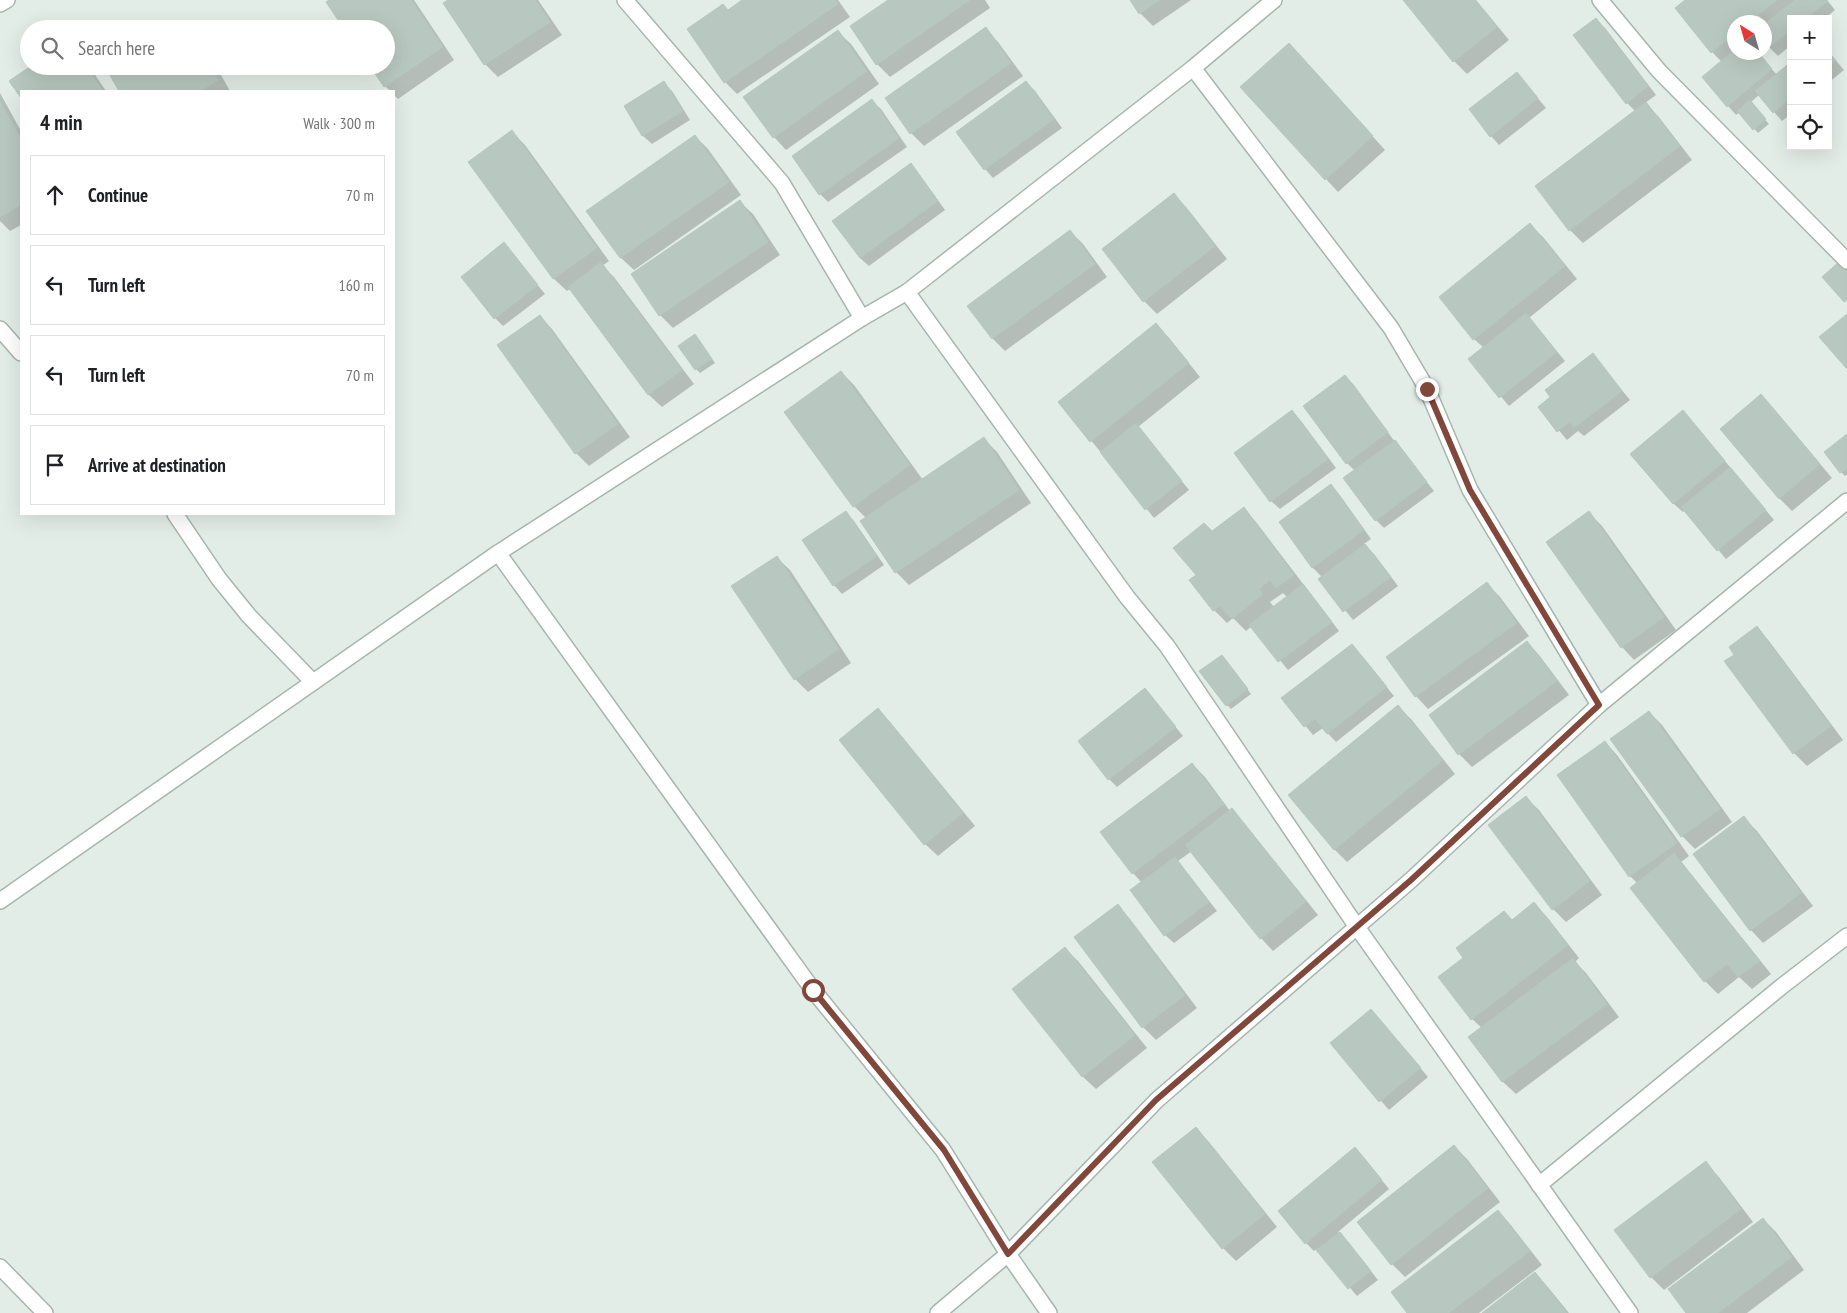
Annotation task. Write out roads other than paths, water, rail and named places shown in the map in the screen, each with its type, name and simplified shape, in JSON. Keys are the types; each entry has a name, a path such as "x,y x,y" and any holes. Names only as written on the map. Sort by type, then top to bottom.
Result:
{"street":[{"path":"0,4 7,0"},
{"path":"625,0 782,183 862,318"},
{"path":"0,901 498,553 862,318 907,292 1193,68 1274,0"},
{"path":"1600,0 1659,71 1847,261"},
{"path":"1193,68 1391,328 1427,389 1470,490 1599,705"},
{"path":"907,292 1127,598 1167,646 1356,927 1630,1313"},
{"path":"0,329 20,352"},
{"path":"938,1313 1008,1254 1156,1100 1411,880 1599,705 1847,502"},
{"path":"176,515 219,579 249,616 313,682"},
{"path":"498,553 813,990 944,1150 1008,1254 1049,1313"},
{"path":"1540,1185 1781,987 1847,936"},
{"path":"0,1267 46,1313"}]}
